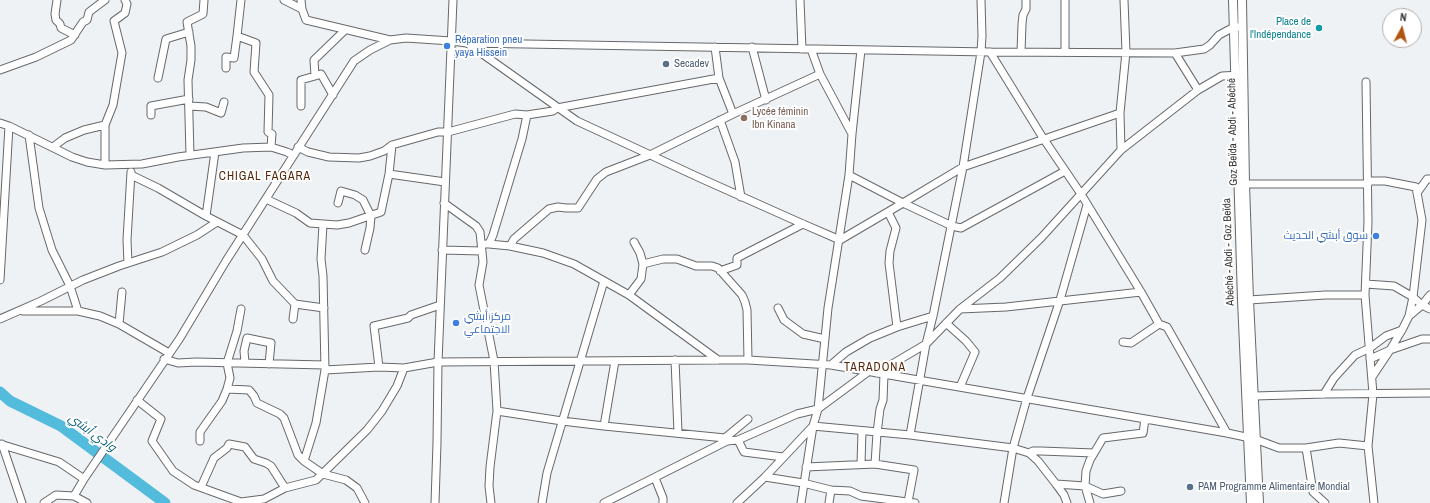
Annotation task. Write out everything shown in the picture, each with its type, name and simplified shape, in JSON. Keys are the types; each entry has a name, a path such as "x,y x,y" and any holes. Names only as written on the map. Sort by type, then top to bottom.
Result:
{"main road":[{"path":"1233,0 1237,27"},
{"name":"Goz Beïda - Abdi - Abéché","path":"1242,0 1237,27 1241,168 1245,184 1254,396 1252,439 1259,503"},
{"name":"Abéché - Abdi - Goz Beïda","path":"1241,168 1242,300 1252,439 1251,503"}],"street":[{"path":"57,0 55,14 56,20 60,24 61,28 75,35"},
{"path":"0,70 36,57 71,40 83,22 87,20 89,12 105,0"},
{"path":"105,165 105,125 113,105 122,53 114,21 125,13 127,4 125,0"},
{"path":"190,155 188,80 191,60 191,46 187,22 202,14 204,0"},
{"path":"226,68 226,57 234,58 241,0"},
{"path":"284,0 302,9"},
{"path":"301,0 302,9 306,20 390,40"},
{"path":"435,503 440,305 453,0"},
{"path":"800,0 802,49"},
{"path":"910,435 926,344 952,226 963,166 981,52 981,0"},
{"path":"1021,52 1022,24 1026,9 1026,0"},
{"path":"1065,0 1065,52"},
{"path":"1121,150 1120,113 1126,52 1124,0"},
{"path":"70,503 108,441 180,338 298,147 354,61 370,50 390,40 406,38 451,40 467,43 981,52 1176,53 1204,49 1219,35 1237,27"},
{"path":"315,76 314,60 345,30"},
{"path":"158,78 166,39 189,32"},
{"path":"237,36 256,43 254,72 269,95 268,132 272,134 271,147"},
{"path":"467,43 576,121 741,197 840,240"},
{"path":"715,47 719,78 733,114"},
{"path":"752,47 766,100"},
{"path":"811,49 820,74 852,134"},
{"path":"801,503 813,426 818,409 828,308 840,240 849,175 861,50"},
{"path":"990,52 1043,138 1081,194 1159,324 1167,327 1227,433"},
{"path":"1176,53 1198,90"},
{"path":"300,106 301,80 321,74 333,95"},
{"path":"510,246 514,239 549,209 558,207 578,208 597,179 606,172 650,155 720,120 820,74"},
{"path":"881,374 926,344 960,309 1000,278 1041,238 1121,150 1198,90 1222,76 1239,75"},
{"path":"298,147 308,152 329,157 359,158 375,155 392,145 438,132 448,132 515,114 553,111 558,108 719,78"},
{"path":"1366,82 1368,182 1366,296 1373,394 1368,446 1374,503"},
{"path":"151,115 151,106 189,102 221,113 224,102"},
{"path":"840,240 963,166 1120,113"},
{"path":"491,503 489,494 490,466 497,411 494,361 480,285 484,246 518,155 527,114"},
{"path":"720,120 735,162 741,197"},
{"path":"0,123 72,157 105,165 132,165 243,148 271,147 287,152 293,156"},
{"path":"53,147 65,138 84,130 105,125"},
{"path":"0,280 0,259 5,208 9,126"},
{"path":"28,135 40,208 52,250 70,286 78,311"},
{"path":"266,199 296,213 310,223 337,225 349,223 381,212 389,174 392,145"},
{"path":"206,216 215,152"},
{"path":"128,263 126,240 132,165"},
{"path":"849,175 903,203 952,226 961,228 1065,171"},
{"path":"389,174 445,182"},
{"path":"131,175 158,188 206,216 243,235 262,259 273,281 295,304 324,308"},
{"path":"1417,193 1427,179 1430,179"},
{"path":"1245,184 1385,182 1416,187 1422,220 1413,297 1409,316 1390,350 1372,377"},
{"path":"338,203 342,191 355,195 363,200 371,216 365,250"},
{"path":"444,203 476,226 480,232 484,246"},
{"path":"1004,503 1013,448 1027,398 1060,300 1087,205"},
{"path":"888,212 896,228 890,251 889,263 897,327"},
{"path":"0,319 104,271 162,252 196,235 217,222"},
{"path":"304,462 316,423 325,367 321,259 323,224"},
{"path":"720,271 737,265 737,258 803,224"},
{"path":"629,295 641,279 643,264 640,253 634,242"},
{"path":"442,250 484,246 510,246 557,257 574,264 629,295 718,360"},
{"path":"643,264 663,259 677,259 696,266 712,266 718,268 742,295 745,302 747,310 748,360"},
{"path":"542,503 547,473 604,281"},
{"path":"1366,284 1394,286 1430,309"},
{"path":"119,324 122,292"},
{"path":"960,309 1006,307 1141,292"},
{"path":"1249,300 1325,295 1366,296"},
{"path":"1409,316 1422,305 1430,295"},
{"path":"293,319 295,304"},
{"path":"379,367 374,326 408,318 412,315 440,305"},
{"path":"778,308 784,320 803,334 825,338"},
{"path":"200,441 200,432 222,401 227,389 230,378 227,363 237,331 241,309"},
{"path":"19,311 78,311 100,316 119,324 169,353"},
{"path":"831,365 846,352 870,338 897,327 933,316"},
{"path":"946,323 966,341 975,352 960,388"},
{"path":"1123,342 1131,343 1159,324"},
{"path":"1324,394 1334,378 1355,355 1370,348 1386,336 1402,330"},
{"path":"245,363 244,351 247,338 271,343 269,364"},
{"path":"1370,359 1390,350 1422,339 1430,339"},
{"path":"164,359 178,363 245,363 325,367 404,368 438,362 494,361 748,360 822,364 1227,433 1279,448 1306,448 1339,443 1368,446"},
{"path":"675,360 678,432"},
{"path":"604,426 615,361"},
{"path":"137,400 161,419 152,441 173,471 194,485 242,502 264,499 285,488 316,480 367,430 382,411 397,386 404,368"},
{"path":"497,411 562,421 678,432 738,440 797,414 818,409 868,372"},
{"path":"876,464 877,433 880,409 883,400 881,374"},
{"path":"227,389 249,390 257,403 280,414 284,418 298,456 304,462 323,474 346,480 357,488 365,503"},
{"path":"1254,396 1430,393"},
{"path":"604,503 655,478 726,439 748,419"},
{"path":"1090,503 1085,486 1086,471 1090,460 1103,438 1143,433 1145,419"},
{"path":"813,426 910,435 1013,448 1029,453 1038,461 1064,495 1067,503"},
{"path":"737,503 813,426"},
{"path":"861,464 862,431"},
{"path":"738,440 744,452 782,457"},
{"path":"1,444 59,462 84,478"},
{"path":"1,444 22,503"},
{"path":"201,487 214,458 227,448 229,444 245,448 254,460 271,466 285,488"},
{"path":"1306,448 1313,492 1325,503"},
{"path":"1029,453 1033,451 1041,451 1094,453"},
{"path":"764,477 804,483 831,490 850,492 861,500 911,502 914,470 876,464 806,467"},
{"path":"655,478 663,498 663,503"},
{"path":"1056,484 1085,486 1104,494 1121,491"},
{"path":"829,503 831,490"},
{"path":"44,503 56,496 74,496 87,503"}],"waterway":[{"name":"وادي أبشي","path":"0,392 10,401 61,426 165,503"}],"place":[{"name":"Place de l'Indépendance","path":"1319,28"},
{"name":"Réparation pneu yaya Hissein","path":"447,46"},
{"name":"Secadev","path":"666,64"},
{"name":"Lycée féminin Ibn Kinana","path":"744,118"},
{"name":"سوق أبشي الحديث","path":"1376,236"},
{"name":"مركز أبشي الاجتماعي","path":"456,323"},
{"name":"PAM Programme Alimentaire Mondial","path":"1190,487"}],"district":[{"name":"CHIGAL FAGARA","path":"265,177"},
{"name":"TARADONA","path":"875,368"}]}
